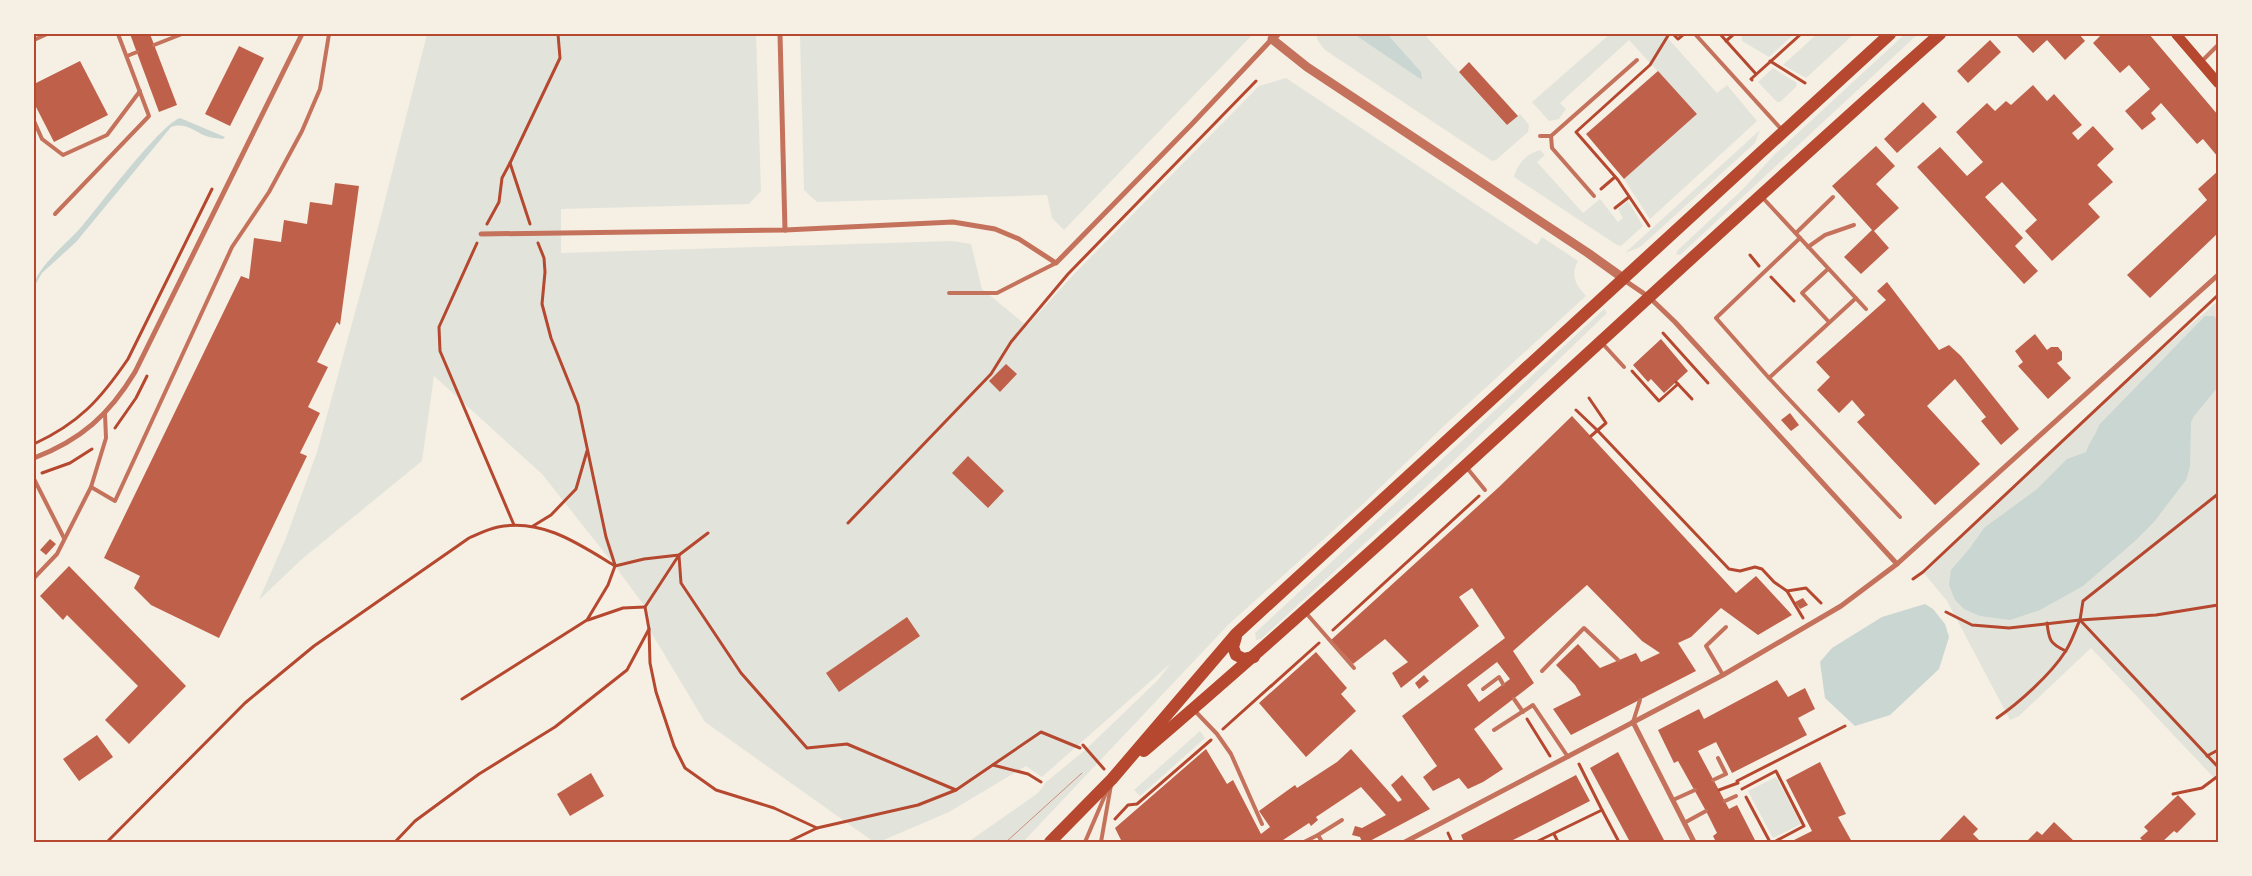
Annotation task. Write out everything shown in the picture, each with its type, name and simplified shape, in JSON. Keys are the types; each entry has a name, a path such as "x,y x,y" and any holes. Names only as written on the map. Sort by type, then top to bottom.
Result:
{"main road":[{"path":"1050,842 1112,779 1236,634 1890,34"},
{"path":"1112,779 1254,657 1466,466 1760,195 1940,34"},
{"path":"2176,34 2218,83"},
{"path":"1236,634 1233,646 1236,655 1244,659 1254,657"}],"street":[{"path":"34,458 56,450 84,433 105,414 135,372 302,34"},
{"path":"780,34 785,230"},
{"path":"481,234 785,230 953,222 995,229 1019,239 1056,263 1184,132 1274,36 1307,67 1588,253 1649,296 1897,564"},
{"path":"1406,842 1722,675 1808,627 1841,606 1897,564 2218,275"},
{"path":"1633,722 1694,842"}],"lane":[{"path":"34,40 47,34"},
{"path":"54,214 149,116 118,34"},
{"path":"154,45 182,34"},
{"path":"92,487 115,501 232,247 270,192 302,131 320,89 328,34"},
{"path":"1695,34 1783,131"},
{"path":"2201,63 2218,45"},
{"path":"127,56 137,52"},
{"path":"1540,136 1551,136 1637,60"},
{"path":"34,120 42,139 63,155 107,135 140,91"},
{"path":"1551,136 1552,148 1594,196"},
{"path":"1760,195 1866,309"},
{"path":"1796,233 1833,198"},
{"path":"1808,247 1825,235 1854,225"},
{"path":"1800,238 1716,318 1769,378 1900,517"},
{"path":"949,293 997,293 1056,263"},
{"path":"1828,268 1802,293 1829,322"},
{"path":"1769,378 1856,298"},
{"path":"1600,342 1625,366"},
{"path":"34,578 57,554 92,487 106,438 105,414"},
{"path":"1466,466 1486,490"},
{"path":"34,479 64,538"},
{"path":"1305,611 1354,668"},
{"path":"1722,675 1706,646 1726,627"},
{"path":"1542,670 1584,628 1618,660"},
{"path":"1483,689 1499,677 1503,684"},
{"path":"1514,698 1523,712"},
{"path":"1633,722 1640,700"},
{"path":"1494,730 1533,705 1568,757"},
{"path":"1193,709 1217,734 1231,754 1262,824"},
{"path":"1714,780 1726,774 1718,758"},
{"path":"1086,842 1112,779"},
{"path":"1101,842 1112,779"},
{"path":"1673,800 1694,790"},
{"path":"1725,801 1736,796"},
{"path":"1684,823 1706,811"},
{"path":"1304,842 1342,820"},
{"path":"1318,835 1322,842"}],"path":[{"path":"514,525 440,351 439,328 481,234 499,202 502,178 560,58 558,34"},
{"path":"1649,226 1615,177 1576,132 1650,65 1669,34"},
{"path":"1673,34 1678,39 1684,34"},
{"path":"1720,34 1756,74"},
{"path":"1726,41 1734,34"},
{"path":"1756,85 1751,79 1801,34"},
{"path":"1770,61 1805,83"},
{"path":"848,523 992,374 1011,342 1068,274 1256,81"},
{"path":"510,163 544,258 542,304 551,338 578,405 606,538 615,566 608,585 588,620"},
{"path":"1594,196 1615,177"},
{"path":"34,444 74,422 92,406 128,359 216,182"},
{"path":"1616,208 1629,196"},
{"path":"1750,255 1796,303"},
{"path":"1913,579 1923,572 2218,295"},
{"path":"1663,333 1708,383"},
{"path":"1673,355 1678,351"},
{"path":"1625,366 1659,401 1677,383 1692,399"},
{"path":"1589,398 1606,423 1591,436"},
{"path":"1576,410 1729,569 1740,571 1755,567 1762,568 1774,582 1787,590 1808,627"},
{"path":"533,526 551,515 576,489 588,449"},
{"path":"1114,821 1128,805 1137,804 1217,734 1486,490"},
{"path":"1997,718 2013,707 2058,662 2066,651 2080,620 2083,601 2218,494"},
{"path":"107,842 245,703 314,646 469,538 496,527 514,525 533,526 562,534 615,566 644,559 679,555"},
{"path":"708,533 679,555 645,608 649,629 650,663 656,692 674,746 685,768 716,790 774,808 817,828"},
{"path":"679,555 681,582 741,673 807,748 847,744 956,790"},
{"path":"1787,590 1806,588 1821,603"},
{"path":"1946,612 1972,625 2009,628 2080,620 2156,615 2218,605"},
{"path":"462,699 588,620 623,608 645,608"},
{"path":"2080,620 2218,767"},
{"path":"2048,623 2049,637 2054,645 2066,651"},
{"path":"395,842 423,816 479,774 555,727 627,670 649,629"},
{"path":"1523,712 1554,764"},
{"path":"1738,782 1845,726"},
{"path":"788,842 817,828 918,805 956,790 1041,732 1081,747 1099,761 1112,779"},
{"path":"2207,756 2218,750"},
{"path":"1579,764 1619,842"},
{"path":"992,765 1028,774 1040,782"},
{"path":"1770,842 1741,789 1776,771 1804,826 1774,842"},
{"path":"2173,794 2202,788 2218,776"},
{"path":"1536,842 1602,810"},
{"path":"1448,833 1452,842"},
{"path":"1554,834 1558,842"}],"shaded area":[{"path":"427,34 756,34 761,191 749,204 561,209 561,253 952,241 971,244 982,289 1027,326 1075,273 1259,86 1286,78 1537,245 1542,237 1578,261 1574,271 1575,280 1586,296 1446,424 1363,504 1229,624 1023,842 968,842 1038,793 1046,782 1084,751 1158,680 1170,664 1042,777 1026,766 949,812 879,842 874,842 705,722 649,629 645,607 615,566 542,474 434,376 422,461 302,559 259,600 286,538 317,452 379,224"},
{"path":"800,34 1253,34 1064,230 1052,218 1047,195 817,202 804,190"},
{"path":"1316,34 1424,34 1507,125 1520,114 1529,125 1528,132 1496,160 1492,161 1325,50 1318,41"},
{"path":"1354,34 1387,34 1421,72 1422,80"},
{"path":"1610,34 1664,34 1717,93 1727,85 1757,121 1650,219 1624,179 1697,114 1629,40 1560,103 1566,109 1559,119 1549,121 1532,102"},
{"path":"1742,34 1794,34 1769,57 1742,41"},
{"path":"1817,34 1854,34 1806,78 1783,65"},
{"path":"1905,34 1918,34 1680,255 1676,254 1742,190 1775,154"},
{"path":"1773,68 1797,83 1796,87 1780,102 1777,102 1758,82"},
{"path":"180,118 225,137 223,139 208,137 185,126 171,127 76,242 42,273 34,287 46,263 83,225 145,150 171,124"},
{"path":"1760,130 1755,143 1640,247 1625,253"},
{"path":"1540,150 1545,155 1537,162 1583,213 1600,199 1618,222 1623,218 1618,209 1628,201 1643,226 1621,246 1617,245 1514,177 1523,160 1535,151"},
{"path":"2218,301 2218,782 2091,648 2019,716 2010,720 1947,601 1923,572 2134,374"},
{"path":"1604,309 1607,313 1440,474 1261,639 1256,640 1255,633"},
{"path":"2205,316 2214,316 2218,320 2218,387 2191,422 2190,467 2186,480 2154,522 2083,586 2040,610 2010,620 1980,616 1964,609 1955,600 1949,585 1951,570 1984,528 2037,489 2067,459 2086,452 2099,425"},
{"path":"1925,604 1933,609 1945,624 1949,637 1939,669 1890,715 1855,726 1825,698 1820,662 1832,648 1882,617"},
{"path":"1200,731 1205,738 1140,796 1134,790"},
{"path":"1776,777 1801,824 1773,838 1748,791"}],"building":[{"path":"130,34 150,34 177,105 159,112"},
{"path":"2015,34 2079,34 2085,41 2065,60 2047,40 2033,53"},
{"path":"2102,34 2149,34 2218,115 2218,157 2203,139 2197,144 2161,103 2151,113 2156,119 2142,130 2125,111 2150,89 2129,65 2120,73 2093,43"},
{"path":"1990,40 2001,52 1968,83 1957,71"},
{"path":"239,46 264,58 230,126 205,114"},
{"path":"80,61 108,115 54,142 34,103 34,84"},
{"path":"1469,62 1518,116 1507,125 1459,72"},
{"path":"1658,71 1697,114 1624,179 1586,134"},
{"path":"2033,85 2047,101 2054,94 2082,125 2072,133 2078,140 2093,126 2114,149 2097,165 2113,182 2088,204 2100,217 2052,261 2025,231 2037,220 2002,182 1985,197 2023,238 2015,246 2038,271 2024,284 1917,167 1940,147 1967,176 1983,162 1956,132 1987,103 1995,111 2006,101 2011,105"},
{"path":"1923,102 1937,117 1897,153 1884,139"},
{"path":"1876,146 1895,166 1876,184 1899,208 1874,231 1889,248 1861,274 1844,257 1872,230 1832,186"},
{"path":"2218,171 2218,233 2150,298 2127,275 2207,200 2198,189"},
{"path":"335,183 359,186 340,325 337,322 317,362 328,367 308,407 320,413 300,453 307,456 219,638 151,605 134,588 140,576 104,558 241,276 249,279 254,238 281,242 284,220 307,224 310,202 332,205"},
{"path":"1887,282 1939,350 1949,345 1961,356 2019,429 2001,445 1981,421 1986,417 1955,379 1927,406 1980,464 1935,505 1857,422 1865,415 1852,400 1839,413 1817,390 1830,377 1816,362 1886,300 1877,291"},
{"path":"2035,334 2047,350 2051,347 2058,347 2062,352 2062,360 2057,363 2071,378 2048,399 2018,366 2023,362 2015,351"},
{"path":"1661,339 1688,371 1664,393 1651,379 1648,382 1633,365"},
{"path":"1006,364 1017,374 1000,392 989,381"},
{"path":"1790,413 1799,425 1791,431 1781,420"},
{"path":"1572,416 1736,593 1756,576 1792,615 1758,635 1721,608 1691,637 1678,643 1696,671 1571,735 1553,709 1581,695 1575,685 1556,665 1578,644 1600,668 1636,653 1641,662 1660,653 1642,641 1587,585 1513,651 1534,683 1474,729 1503,769 1468,789 1459,778 1433,791 1423,777 1437,766 1402,716 1505,638 1472,588 1459,597 1479,626 1401,688 1392,673 1408,662 1385,639 1353,664 1331,640 1499,487","holes":["1497,662 1510,679 1479,702 1467,685"]},
{"path":"968,456 1004,491 988,508 952,473"},
{"path":"50,539 56,544 46,555 40,550"},
{"path":"69,566 186,686 129,744 105,720 138,686 67,615 63,620 40,596"},
{"path":"1803,598 1808,605 1800,609 1795,602"},
{"path":"907,617 920,636 839,692 826,673"},
{"path":"1316,652 1347,688 1341,694 1356,711 1306,757 1259,703"},
{"path":"1424,675 1429,681 1419,689 1415,683"},
{"path":"1777,680 1788,697 1805,688 1815,709 1798,718 1807,735 1732,773 1716,742 1698,751 1729,809 1737,805 1756,842 1716,842 1713,836 1717,833 1706,811 1678,761 1674,763 1658,730 1699,709 1704,719"},
{"path":"97,735 113,757 79,781 63,759"},
{"path":"1206,749 1227,784 1233,780 1261,834 1270,827 1259,811 1295,785 1297,788 1337,762 1351,749 1398,802 1402,800 1391,785 1402,775 1430,809 1368,842 1362,842 1360,837 1352,835 1355,826 1362,828 1386,815 1361,787 1316,817 1318,820 1311,826 1309,823 1280,842 1122,842 1115,828"},
{"path":"1618,752 1665,842 1630,842 1590,768"},
{"path":"1820,762 1846,814 1838,817 1852,842 1790,842 1812,831 1786,780"},
{"path":"591,773 604,796 570,816 557,794"},
{"path":"1576,775 1590,801 1509,842 1464,842 1461,835"},
{"path":"2178,795 2196,814 2177,833 2174,831 2162,842 2144,842 2140,838 2148,831 2144,827"},
{"path":"1964,815 1978,829 1973,834 1981,842 1938,842"},
{"path":"2054,822 2075,842 2026,842 2037,831 2042,835"}],"tram line":[{"path":"1006,842 1082,773"}]}
